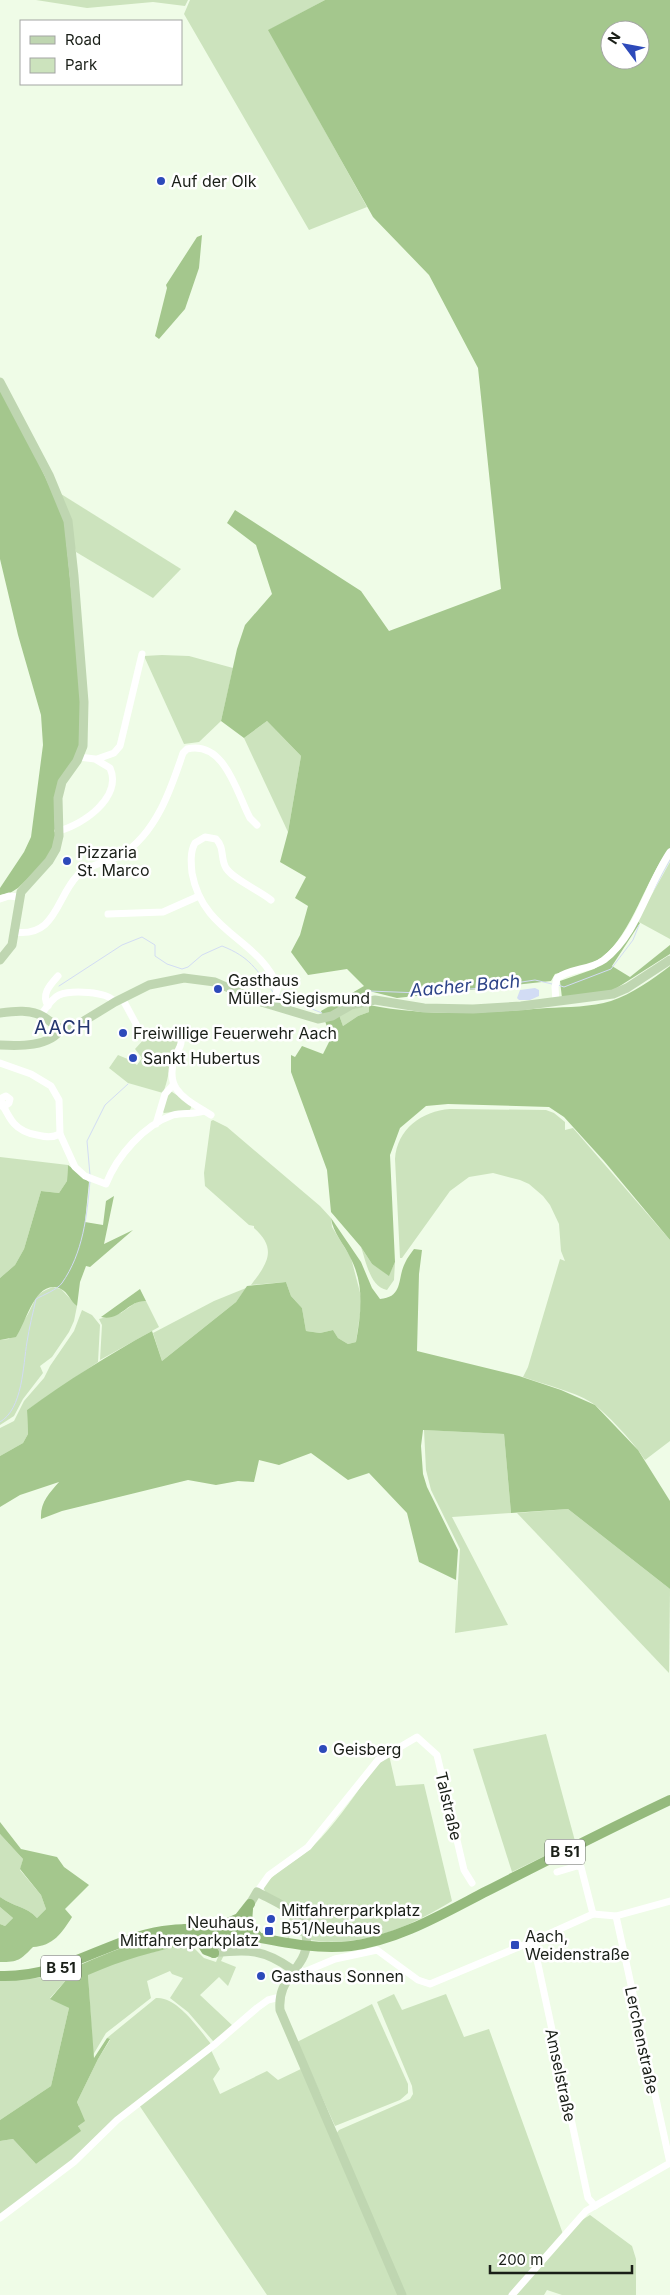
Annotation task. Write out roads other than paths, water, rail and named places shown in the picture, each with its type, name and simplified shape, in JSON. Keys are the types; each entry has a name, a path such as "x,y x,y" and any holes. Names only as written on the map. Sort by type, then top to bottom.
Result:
{"highway":[{"name":"B 51","path":"0,1976 34,1974 50,1970 138,1937 184,1929 224,1931 306,1947 360,1945 402,1932 670,1800"},
{"path":"212,1930 239,1918 250,1904"},
{"path":"250,1904 247,1922 258,1938"},
{"path":"184,1929 197,1938 206,1950 214,1953"},
{"path":"214,1953 209,1947 210,1943 224,1931"}],"main road":[{"path":"0,382 49,475 68,521 84,702 83,746 59,793 57,845 53,855 25,886 20,897 10,949 0,960"},
{"path":"0,1013 20,1011 42,1015 61,1029 67,1031 112,998 156,983 199,978 221,984 253,1000 318,1019 328,1017 358,1003 375,1000 435,1009 493,1008 613,994 627,988 670,960"},
{"path":"0,1045 35,1043 54,1037 61,1029"},
{"path":"250,1904 257,1892 298,1916 305,1929 305,1949 302,1959 294,1969 280,1997 280,2010 402,2295"},
{"path":"214,1953 240,1950 257,1951 294,1969"}],"street":[{"path":"96,760 114,752 120,746 142,654"},
{"path":"14,932 28,934 46,924 57,911 68,889 79,874 90,867 119,855 139,840 154,822 183,753 188,749 203,749 220,759 250,818 257,825"},
{"path":"58,831 74,825 96,811 106,798 111,772 110,768 96,760 79,757"},
{"path":"271,900 229,872 224,863 221,845 216,839 209,837 196,841 192,851 193,874 199,896 221,927 261,960 277,984 272,1006"},
{"path":"556,1002 555,984 561,975 598,964 617,947 628,932 670,852"},
{"path":"0,898 9,896 20,897"},
{"path":"108,914 163,912 199,896"},
{"path":"48,1006 45,1000 47,990 58,976"},
{"path":"42,1015 60,994 112,998 142,1035 170,1032 181,1037 181,1045 174,1062 173,1084 177,1092 211,1116"},
{"path":"0,1063 31,1074 51,1086 59,1100 60,1134 75,1167 91,1179 106,1184 124,1154 164,1118 175,1114 204,1111"},
{"path":"156,1124 167,1090 173,1084"},
{"path":"0,1099 12,1123 23,1132 49,1138 60,1134"},
{"path":"159,1111 164,1118"},
{"name":"Talstraße","path":"257,1892 269,1875 308,1847 378,1760 417,1737 438,1755 464,1870 472,1882"},
{"path":"557,1872 577,1866 581,1867 592,1914"},
{"path":"294,1969 307,1971 335,1959 377,1950 418,1980 430,1984 592,1914 616,1916 670,1901"},
{"name":"Lerchenstraße","path":"616,1916 670,2163"},
{"name":"Amselstraße","path":"533,1941 588,2198 595,2206"},
{"path":"0,2218 74,2162 117,2120 214,2045 268,2000 280,1997"},
{"path":"512,2295 586,2211 670,2163"}],"water":[{"path":"535,988 539,990 539,996 530,1000 519,1000 517,998 520,990"}],"waterway":[{"name":"Aacher Bach","path":"653,891 670,860"},
{"name":"Aacher Bach","path":"558,985 564,987 611,969 633,940 639,925"},
{"name":"Aacher Bach","path":"59,986 122,945 142,937 155,945 155,956 167,964 182,969 188,967 202,955 222,946 232,950 246,959 257,970 273,992"},
{"name":"Aacher Bach","path":"355,1000 369,991 421,993 482,988 535,980 552,984"},
{"name":"Aacher Bach","path":"279,995 302,1000 312,1009 322,1013"},
{"path":"90,1175 87,1141 105,1105 128,1084"},
{"path":"0,1422 8,1416 18,1397 36,1299 60,1286 75,1259 83,1234 90,1181"}],"place":[{"name":"Auf der Olk","path":"161,181"},
{"name":"Pizzaria St. Marco","path":"67,861"},
{"name":"Gasthaus Müller-Siegismund","path":"218,989"},
{"name":"Freiwillige Feuerwehr Aach","path":"123,1033"},
{"name":"Sankt Hubertus","path":"133,1058"},
{"name":"Geisberg","path":"323,1749"},
{"name":"Mitfahrerparkplatz B51/Neuhaus","path":"271,1919"},
{"name":"Neuhaus, Mitfahrerparkplatz","path":"269,1931"},
{"name":"Aach, Weidenstraße","path":"515,1945"},
{"name":"Gasthaus Sonnen","path":"261,1976"}],"district":[{"name":"AACH","path":"63,1027"}]}
